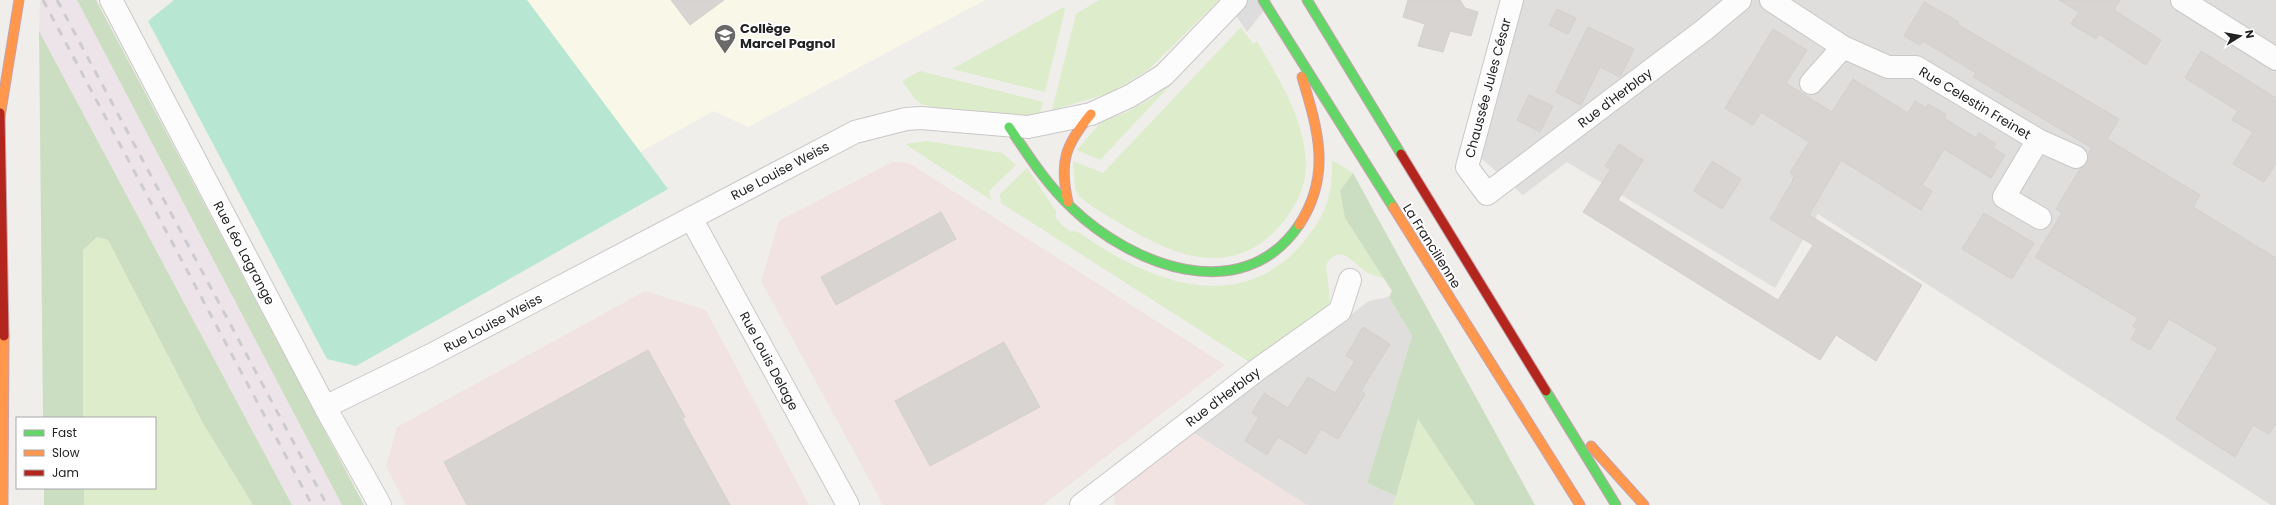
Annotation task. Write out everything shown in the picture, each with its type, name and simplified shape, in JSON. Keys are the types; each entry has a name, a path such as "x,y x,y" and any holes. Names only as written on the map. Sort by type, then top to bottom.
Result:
{"highway":[{"name":"La Francilienne","path":"1306,0 1616,505"},
{"path":"0,117 19,1"},
{"name":"La Francilienne","path":"1265,3 1580,505"},
{"path":"1009,127 1068,206 1097,229 1128,248 1178,269 1198,272 1230,271 1256,262 1274,252 1296,230 1313,204 1320,162 1318,137 1292,47"},
{"path":"0,113 4,352 4,505"},
{"path":"1068,206 1063,184 1062,165 1070,142 1077,129 1091,114"},
{"path":"1556,408 1644,505"}],"street":[{"name":"Rue Léo Lagrange","path":"111,0 325,406 380,505"},
{"name":"Rue Louise Weiss","path":"325,406 429,356 836,142 870,127 906,119 921,118 1009,127 1045,124 1091,114 1130,96 1164,75 1236,0"},
{"name":"Chaussée Jules César","path":"1487,194 1467,167 1512,0"},
{"name":"Rue d'Herblay","path":"1487,194 1704,30 1740,0"},
{"name":"Rue Celestin Freinet","path":"1771,0 1843,47 1888,67 1916,67 2038,140 2076,158"},
{"path":"2182,0 2276,59"},
{"path":"1811,84 1843,47"},
{"name":"Rue Celestin Freinet","path":"2038,140 2004,198 2040,218"},
{"name":"Rue Louis Delage","path":"691,218 848,505"},
{"name":"Rue d'Herblay","path":"1081,505 1257,370 1340,311 1350,280"}],"shaded area":[{"path":"40,0 77,0 342,505 292,505 39,31"},
{"name":"Collège Marcel Pagnol","path":"527,0 985,0 748,127 714,111 640,152"},
{"path":"1520,0 2276,0 2276,505 2271,505 1818,214 1775,288 1567,162 1523,195 1481,158"},
{"path":"892,162 909,163 1225,365 1043,505 883,505 761,281 779,221"},
{"path":"645,291 706,310 809,505 406,505 386,466 397,427"},
{"path":"1389,297 1412,336 1367,483 1396,496 1393,505 1307,505 1192,432 1369,301"},
{"path":"1192,432 1307,505 1115,505 1114,493"}],"green space":[{"path":"77,0 96,0 364,505 342,505"},
{"path":"174,0 527,0 668,189 356,366 327,359 148,21"},
{"path":"1099,0 1219,0 1148,70 1110,93 1052,110 1076,14"},
{"path":"1064,7 1065,10 1045,92 952,69"},
{"path":"1241,27 1253,44 1257,41 1287,94 1302,137 1305,152 1306,171 1302,189 1294,206 1283,222 1265,240 1246,252 1226,257 1206,258 1185,254 1164,247 1143,237 1101,212 1080,197 1075,189 1073,161 1103,173"},
{"path":"39,31 292,505 253,505 203,423 108,240 97,237 83,250 83,417 43,417"},
{"path":"920,71 1043,102 1040,114 1019,116 980,114 923,105 916,100 902,81"},
{"path":"1179,76 1100,160 1077,150 1102,121 1127,112 1152,98"},
{"path":"927,141 1002,153 1016,165 989,191 991,200 905,144"},
{"path":"1332,160 1353,173 1340,191 1345,218 1384,278 1366,272 1346,256 1336,255 1331,258 1326,265 1330,301 1326,309 1251,363 1001,203 1000,194 1027,168 1056,211 1056,218 1067,229 1081,233 1116,256 1142,269 1170,279 1197,285 1225,285 1252,280 1277,266 1301,245 1322,216 1326,206 1331,185"},
{"path":"1353,173 1535,505 1475,505 1418,419 1396,496 1367,483 1412,336 1389,297 1392,291 1345,218 1340,191"},
{"path":"97,237 108,240 203,422 253,505 84,505 84,489 156,489 156,417 83,417 83,250"},
{"path":"1418,419 1475,505 1393,505"},
{"path":"44,489 84,489 84,505 44,505"}],"pier":[{"path":"1226,0 1272,0 1247,32"}],"building":[{"path":"671,0 724,0 690,25"},
{"path":"1408,0 1460,0 1465,8 1478,12 1471,36 1450,31 1443,52 1418,46 1425,24 1403,17"},
{"path":"2059,0 2120,0 2114,10 2161,40 2146,65 2099,34 2096,39 2071,24 2079,12"},
{"path":"1924,2 1959,22 1957,24 2119,119 2107,139 2200,195 2193,207 2276,258 2276,423 2269,434 2253,425 2235,457 2176,419 2218,348 2169,319 2150,350 2131,339 2137,329 2133,326 2138,318 2035,257 2062,213 2056,209 2080,169 2087,162 2088,154 2092,148 1973,77 1976,73 1923,41 1920,45 1904,36"},
{"path":"1557,9 1576,18 1568,34 1549,25"},
{"path":"1588,27 1634,49 1620,77 1600,67 1581,105 1556,92"},
{"path":"1773,29 1807,50 1786,83 1832,112 1853,79 1908,113 1915,101 1926,108 1928,104 1946,114 1944,118 1976,138 1979,133 1996,144 1993,148 2005,155 1991,178 1944,149 1922,185 1932,191 1921,210 1841,160 1809,215 1922,285 1876,361 1836,335 1820,360 1583,212 1611,169 1605,166 1619,144 1643,160 1618,200 1778,300 1813,245 1770,219 1792,182 1794,176 1790,173 1809,142 1761,112 1753,125 1725,108"},
{"path":"2201,51 2276,98 2276,163 2264,182 2233,164 2253,132 2232,120 2238,111 2185,78"},
{"path":"1529,95 1553,106 1540,132 1517,120"},
{"path":"1712,161 1741,179 1722,209 1694,191"},
{"path":"941,212 956,239 836,305 821,277"},
{"path":"1984,213 2034,243 2012,279 1962,249"},
{"path":"1363,327 1390,344 1361,391 1365,394 1338,439 1321,429 1306,454 1278,437 1267,455 1245,441 1259,417 1252,413 1264,393 1288,408 1308,377 1335,393 1355,361 1346,356"},
{"path":"1004,342 1040,407 930,466 895,401"},
{"path":"648,350 685,417 682,418 730,505 467,505 444,462"}],"railway":[{"path":"43,0 312,505"},
{"path":"57,0 327,505"}],"traffic: fast":[{"path":"1263,0 1393,207"},
{"path":"1307,0 1401,154"},
{"path":"1009,127 1046,180 1072,208 1096,229 1124,247 1155,261 1186,269 1218,272 1248,266 1275,251 1299,225"},
{"path":"1546,391 1616,505"}],"traffic: slow":[{"path":"0,117 19,0"},
{"path":"1299,225 1316,188 1319,170 1317,134 1302,77"},
{"path":"1068,202 1064,176 1066,155 1075,135 1091,114"},
{"path":"1393,207 1580,505"},
{"path":"3,505 4,336"},
{"path":"1591,446 1644,505"}],"traffic: jam":[{"path":"0,113 4,336"},
{"path":"1401,154 1546,391"}],"place":[{"name":"Collège Marcel Pagnol","path":"725,54"}]}
